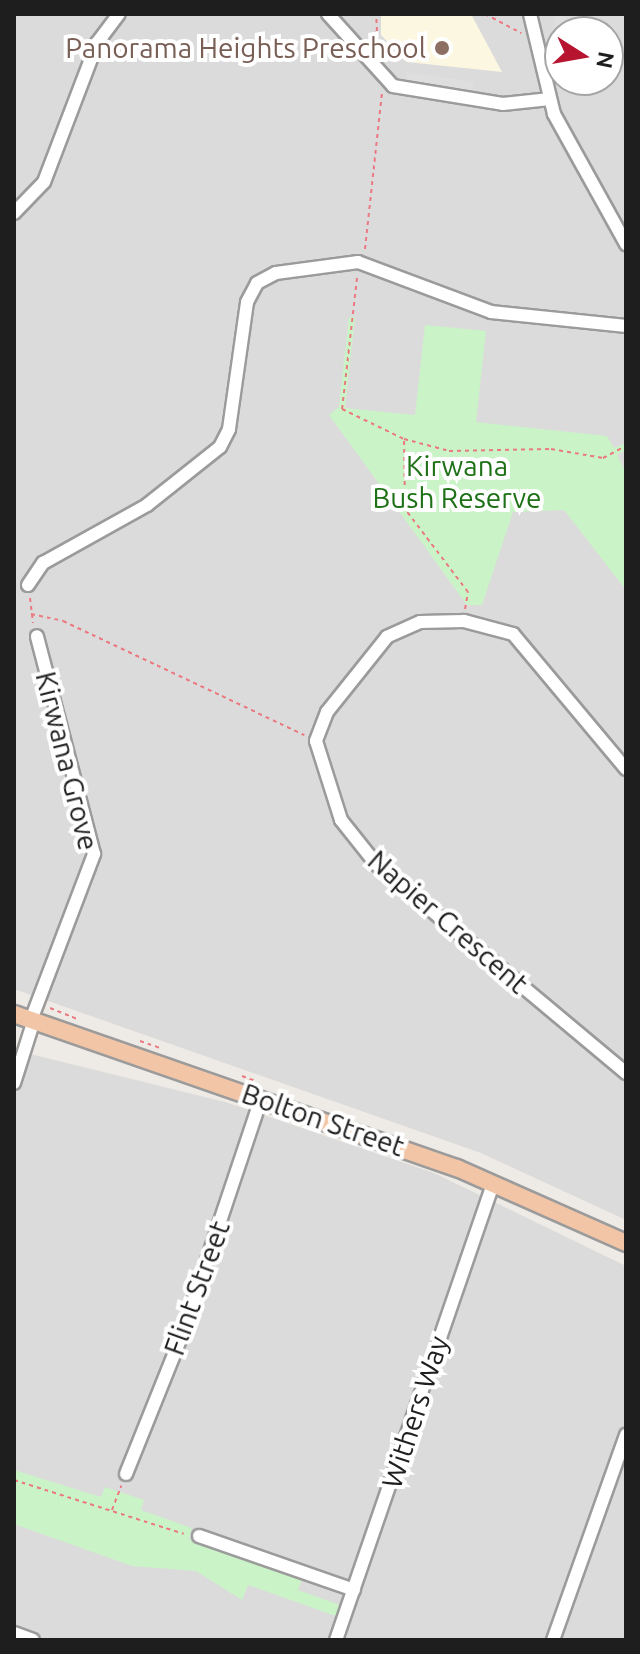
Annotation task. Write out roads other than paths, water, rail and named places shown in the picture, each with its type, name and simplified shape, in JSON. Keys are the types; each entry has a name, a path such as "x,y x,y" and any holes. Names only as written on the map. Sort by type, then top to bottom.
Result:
{"main road":[{"name":"Bolton Street","path":"14,1014 493,1183 626,1243"}],"street":[{"path":"14,213 44,182 97,43 119,14"},
{"path":"328,14 384,79 406,90 503,104 550,99"},
{"path":"530,14 560,128 626,244"},
{"path":"28,585 43,563 147,505 220,447 229,429 247,302 257,283 276,273 358,262 491,312 626,326"},
{"name":"Napier Crescent","path":"626,769 513,634 464,621 420,622 387,637 327,712 316,741 341,820 376,864 626,1073"},
{"name":"Kirwana Grove","path":"14,1083 32,1020 94,854 37,636"},
{"name":"Flint Street","path":"126,1474 182,1335 261,1099"},
{"name":"Withers Way","path":"336,1640 493,1183"},
{"path":"553,1640 626,1435"},
{"path":"199,1536 354,1590"},
{"path":"14,1633 33,1640"}],"place":[{"name":"Panorama Heights Preschool","path":"442,48"}],"park label":[{"name":"Kirwana Bush Reserve","path":"457,482"}]}
